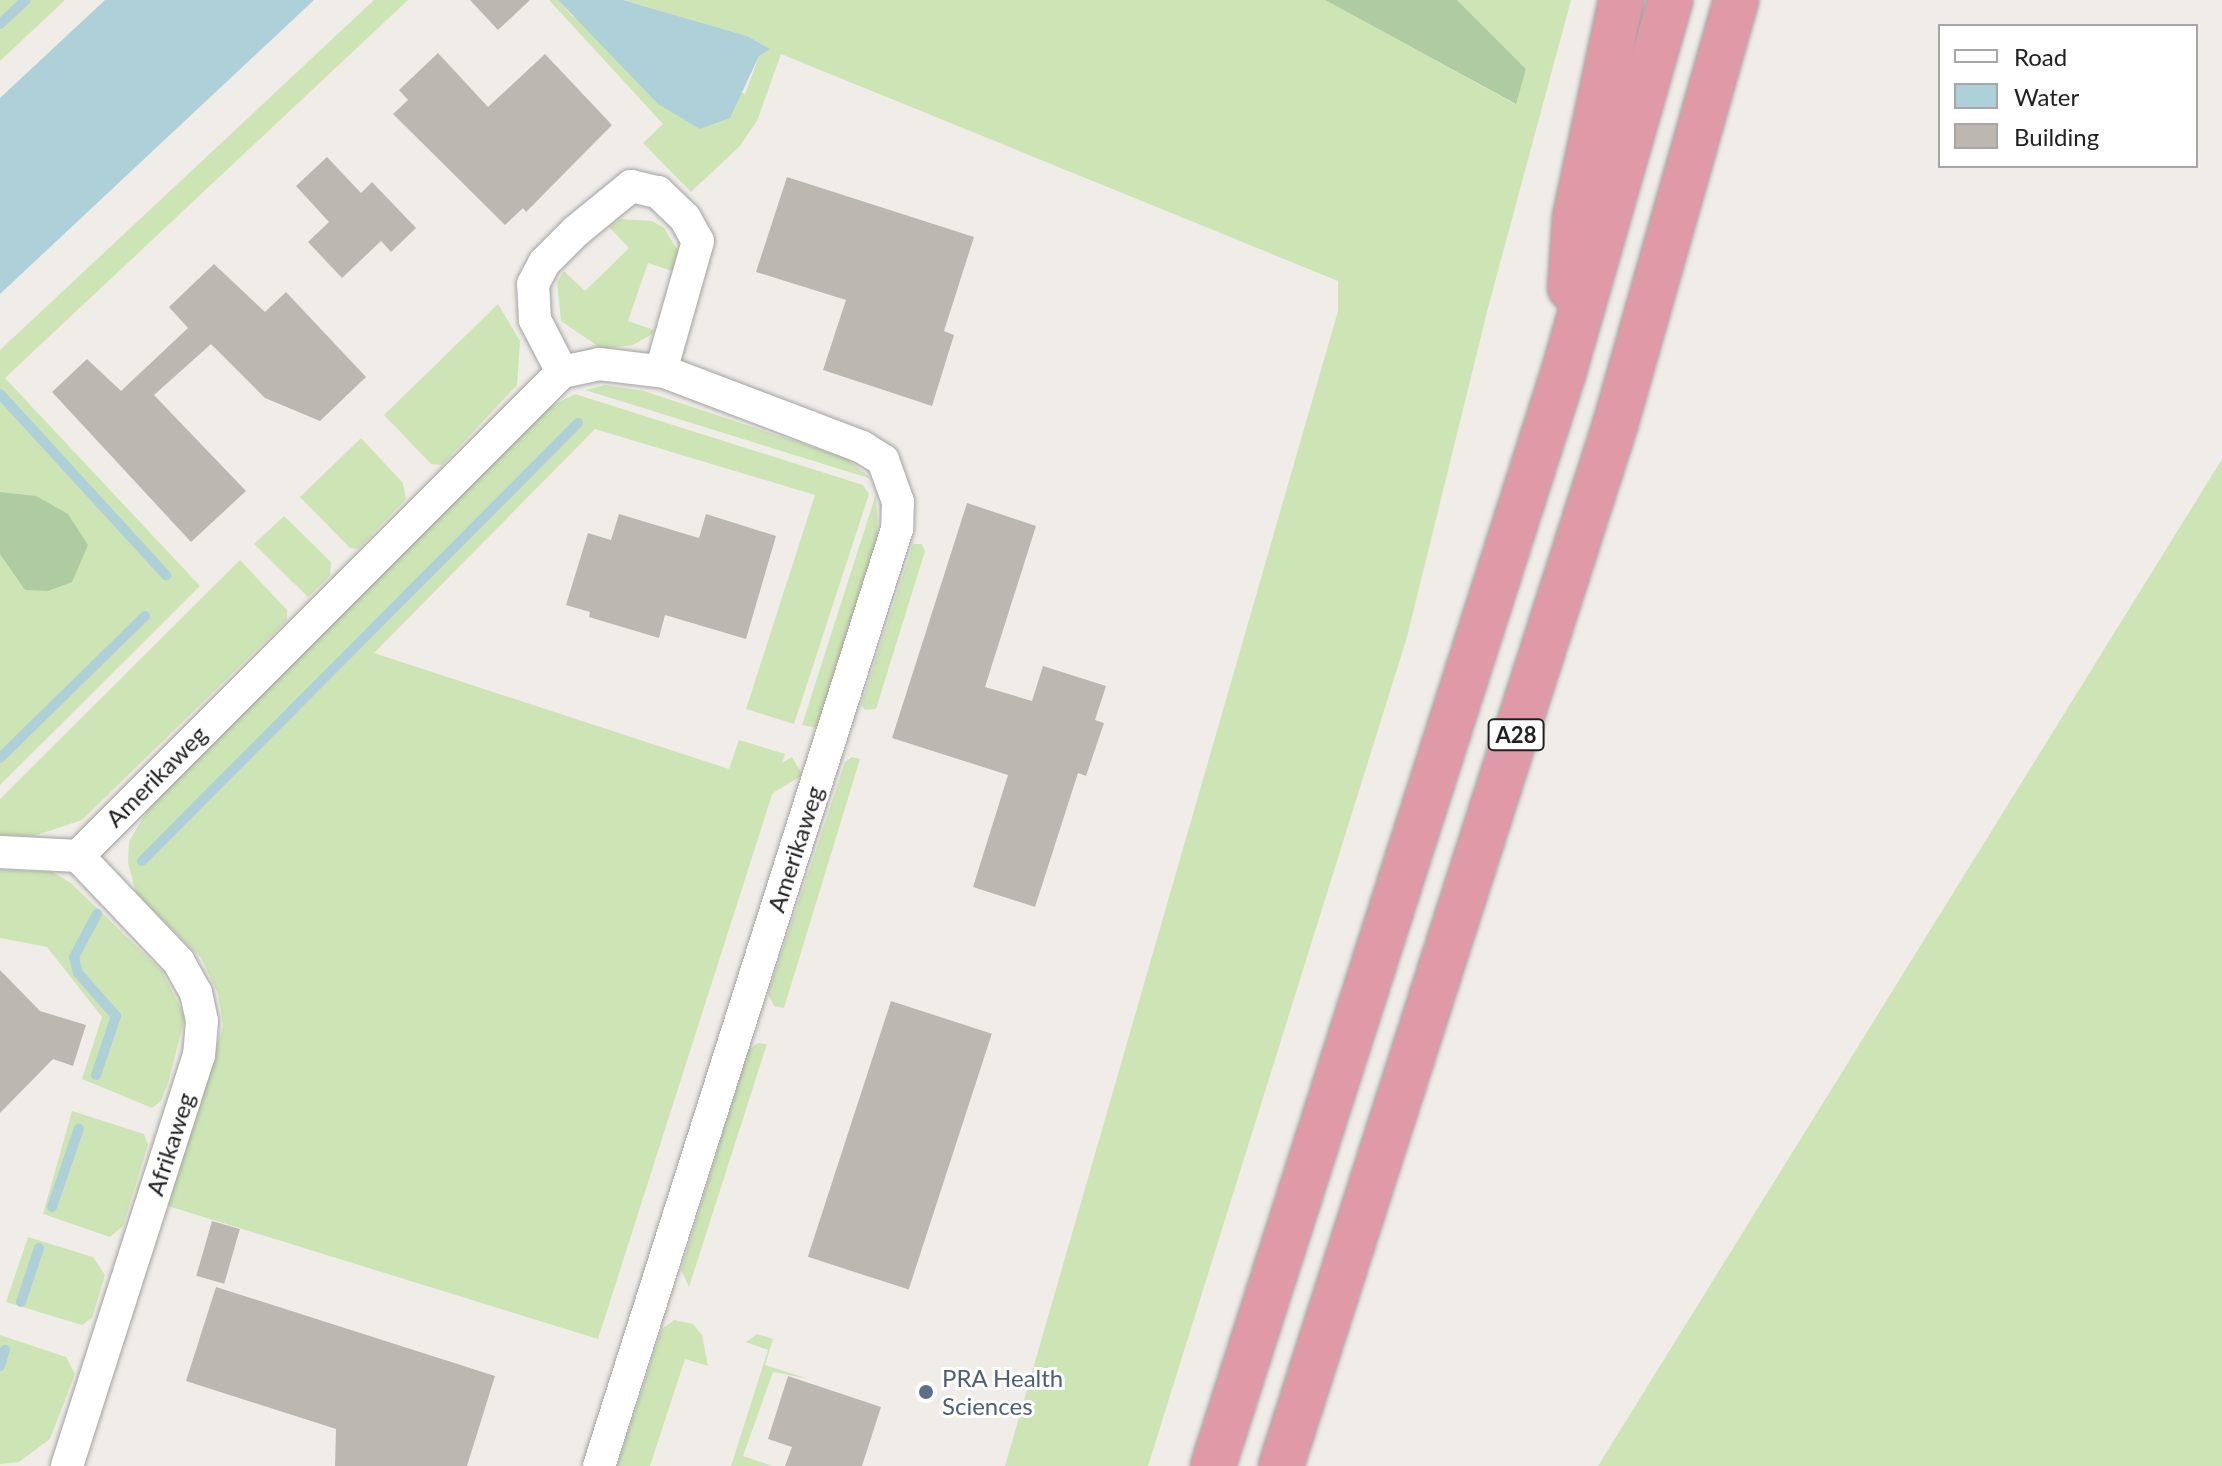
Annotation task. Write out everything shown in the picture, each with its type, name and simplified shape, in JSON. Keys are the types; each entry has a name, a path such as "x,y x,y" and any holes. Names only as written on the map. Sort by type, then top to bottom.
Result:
{"highway":[{"name":"A28","path":"1563,374 1575,217 1621,0"},
{"name":"A28","path":"1213,1466 1563,374 1670,0"},
{"name":"A28","path":"1281,1466 1615,425 1736,0"}],"street":[{"path":"562,372 535,320 533,284 544,263 576,231 631,186 658,192 685,218 698,241 661,371"},
{"name":"Amerikaweg","path":"78,856 562,372 599,364 661,371 862,447 883,460 898,502 897,529 599,1466"},
{"path":"0,852 78,856"},
{"name":"Afrikaweg","path":"67,1466 199,1056 202,1021 196,993 179,962 78,856"}],"green space":[{"path":"0,0 65,0 0,61"},
{"path":"374,0 408,0 5,378 200,586 0,785 0,350"},
{"path":"549,0 558,0 572,16 745,94 759,56 769,49 747,36 623,0 1325,0 1515,104 1526,69 1457,0 1571,0 1488,308 1407,637 1148,1466 1005,1466 1338,311 1338,281 781,54 757,121 739,147 691,192 643,143 663,124"},
{"path":"1325,0 1457,0 1526,69 1516,104"},
{"path":"621,219 652,221 664,228 679,253 675,272 648,263 628,321 654,330 652,334 633,345 602,349 561,321 557,282 564,271 585,291 629,248 609,227"},
{"path":"498,304 520,341 517,385 442,465 431,464 384,415"},
{"path":"605,385 644,391 846,458 872,479 585,390"},
{"path":"575,394 863,485 869,494 794,724 746,709 815,495 595,429 374,653 729,769 739,740 785,754 598,1339 168,1206 223,1026 218,994 201,958 136,893 128,863 129,841 152,803 550,407"},
{"path":"361,438 403,483 406,499 358,549 350,548 300,497"},
{"path":"2222,459 2222,1466 1598,1466"},
{"path":"0,492 36,496 68,514 88,545 72,582 48,591 25,590 0,554"},
{"path":"876,494 878,540 817,728 802,725"},
{"path":"284,516 331,562 330,576 308,597 254,544"},
{"path":"913,544 922,544 925,551 876,709 865,710 861,705"},
{"path":"240,560 287,610 287,620 82,820 34,836 0,835 0,799"},
{"path":"792,757 803,775 219,1126 208,1108"},
{"path":"852,757 860,759 784,1008 774,1006 768,994 845,762"},
{"path":"0,870 53,872 71,883 162,971 185,1017 169,1080 161,1101 152,1108 82,1079 102,1017 47,947 0,938"},
{"path":"758,1043 767,1044 689,1287 681,1270 748,1050"},
{"path":"72,1111 144,1134 148,1145 123,1226 110,1237 43,1214"},
{"path":"28,1237 93,1257 105,1275 92,1318 82,1325 6,1302"},
{"path":"674,1320 693,1324 702,1335 708,1366 685,1359 650,1466 617,1466 662,1329"},
{"path":"757,1334 773,1339 765,1365 809,1379 773,1372 743,1456 773,1466 731,1466 768,1350 746,1342"},
{"path":"0,1335 66,1357 75,1374 50,1439 19,1462 0,1464"}],"water":[{"path":"105,0 314,0 0,294 0,98"},
{"path":"558,0 623,0 747,36 770,49 759,56 730,118 700,129 658,104"}],"building":[{"path":"470,0 530,0 498,30"},
{"path":"438,53 488,107 545,54 612,125 526,212 523,208 505,225 393,114 408,100 399,90"},
{"path":"327,157 361,193 372,182 416,228 391,252 381,241 342,278 308,242 329,222 296,186"},
{"path":"787,177 974,237 944,331 954,335 932,406 823,370 846,300 756,272"},
{"path":"214,264 265,312 286,292 366,377 320,421 265,398 211,344 154,395 246,491 191,542 52,392 87,359 121,391 188,328 169,307"},
{"path":"967,503 1036,526 985,687 1032,701 1043,666 1106,686 1095,720 1104,723 1086,776 1078,773 1035,907 973,887 1008,775 892,738"},
{"path":"619,514 699,538 706,514 776,536 746,639 665,615 659,638 589,617 590,612 566,605 588,533 611,540"},
{"path":"0,970 40,1011 86,1025 73,1066 53,1059 0,1113"},
{"path":"891,1001 992,1034 909,1290 808,1257"},
{"path":"212,1221 240,1229 224,1284 196,1276"},
{"path":"216,1287 495,1376 467,1466 335,1466 336,1429 186,1381"},
{"path":"788,1376 881,1407 862,1466 785,1466 792,1447 768,1439"}],"waterway":[{"path":"0,24 26,0"},
{"path":"0,394 166,575"},
{"path":"142,861 578,423"},
{"path":"0,758 145,616"},
{"path":"96,1075 116,1016 78,973 74,957 97,914"},
{"path":"52,1207 79,1128"},
{"path":"21,1302 39,1248"},
{"path":"0,1366 5,1350"}],"place":[{"name":"PRA Health Sciences","path":"926,1392"}]}
